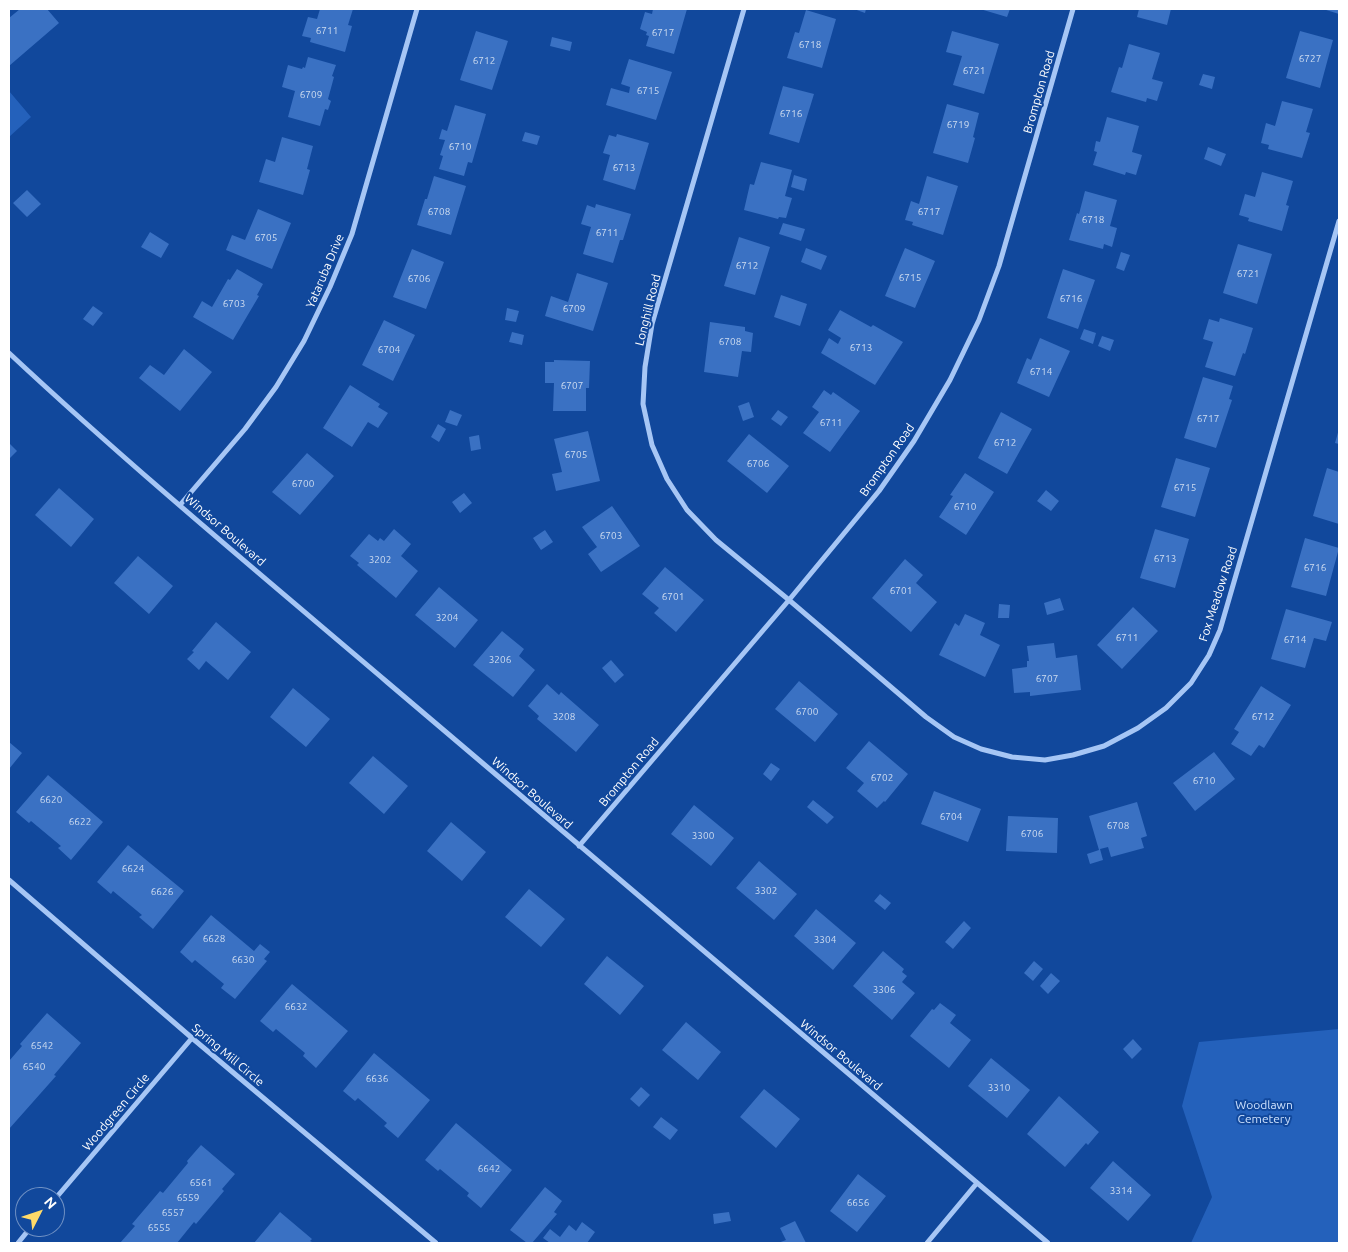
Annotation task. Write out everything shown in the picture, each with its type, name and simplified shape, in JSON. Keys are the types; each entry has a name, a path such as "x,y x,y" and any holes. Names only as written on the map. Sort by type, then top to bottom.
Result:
{"street":[{"name":"Yataruba Drive","path":"180,505 245,429 276,387 304,341 330,288 352,234 417,9"},
{"name":"Longhill Road","path":"744,9 652,324 645,367 643,404 652,445 667,478 687,510 716,540 789,600"},
{"name":"Brompton Road","path":"579,846 789,600 879,491 914,441 950,380 979,320 999,266 1073,9"},
{"name":"Fox Meadow Road","path":"789,600 926,717 954,737 981,749 1012,757 1045,760 1073,755 1104,746 1138,728 1166,708 1191,683 1209,655 1220,630 1339,221"},
{"name":"Windsor Boulevard","path":"9,353 94,431 180,505 1048,1243"},
{"name":"Spring Mill Circle","path":"9,880 192,1038 436,1243"},
{"name":"Woodgreen Circle","path":"65,1187 192,1038"},
{"path":"927,1243 977,1183"}],"green space":[{"path":"9,91 31,117 9,137"},
{"name":"Woodlawn Cemetery","path":"1339,1029 1339,1243 1191,1243 1212,1197 1182,1106 1199,1042"}],"building":[{"path":"20,9 47,9 59,23 9,66 9,18"},
{"path":"320,9 353,9 348,25 352,26 345,52 310,42 311,38 302,36 308,17 317,19"},
{"path":"653,9 687,9 674,54 646,46 649,36 646,35 647,32 640,29 645,12 652,14"},
{"path":"854,9 866,9 865,13"},
{"path":"980,9 1010,9 1007,17"},
{"path":"1139,9 1171,9 1167,25 1137,17"},
{"path":"1323,9 1339,9 1339,14"},
{"path":"806,10 836,19 822,68 787,58 795,32 799,33"},
{"path":"476,31 508,41 492,90 460,80"},
{"path":"952,31 999,44 984,94 953,85 962,56 946,52"},
{"path":"1300,31 1333,40 1320,88 1286,78"},
{"path":"552,37 572,42 570,51 550,46"},
{"path":"1129,44 1160,53 1152,79 1163,82 1157,101 1147,98 1146,102 1111,92 1119,67 1122,68"},
{"path":"308,57 336,65 328,99 331,101 328,110 325,109 320,126 288,117 295,91 282,87 288,65 302,69 303,67 305,68"},
{"path":"629,59 672,72 656,120 606,105 611,88 629,93 630,87 621,84"},
{"path":"1203,74 1215,77 1212,89 1199,85"},
{"path":"783,86 814,94 799,143 769,134"},
{"path":"1282,101 1313,109 1306,132 1310,133 1302,158 1268,149 1269,145 1261,143 1266,123 1275,126"},
{"path":"947,104 979,113 968,163 933,153"},
{"path":"455,105 486,114 472,163 468,162 464,176 439,169 443,156 440,155 445,140 439,139 442,129 447,131"},
{"path":"1107,117 1139,126 1132,152 1142,155 1136,175 1126,172 1125,175 1093,165 1097,152 1094,151 1096,141 1100,142"},
{"path":"525,132 540,136 537,145 522,141"},
{"path":"617,134 649,143 635,190 603,180 610,155 603,153 609,135 616,137"},
{"path":"282,137 313,146 307,169 310,170 303,195 259,182 266,159 275,162"},
{"path":"1208,147 1226,154 1221,166 1204,159"},
{"path":"761,162 792,170 785,196 792,198 786,218 779,217 778,219 744,210 750,184 754,185"},
{"path":"1262,172 1293,181 1286,205 1289,206 1282,231 1248,221 1249,218 1239,215 1245,194 1255,197"},
{"path":"794,175 807,179 804,191 791,187"},
{"path":"434,176 466,186 451,235 417,225"},
{"path":"927,176 958,186 943,235 912,225 913,222 905,220 911,201 919,204"},
{"path":"27,190 41,204 27,217 13,203"},
{"path":"1085,191 1117,200 1110,226 1117,228 1112,247 1104,244 1103,249 1069,240"},
{"path":"596,204 631,214 613,263 583,254 591,227 581,224 587,205 595,208"},
{"path":"258,209 291,223 272,269 226,250 232,235 245,240"},
{"path":"783,223 805,229 801,241 779,234"},
{"path":"150,232 169,244 161,258 141,247"},
{"path":"739,237 770,247 755,295 724,286"},
{"path":"1238,244 1272,254 1257,304 1223,293"},
{"path":"806,248 827,256 821,270 801,262"},
{"path":"905,248 935,261 915,308 885,296"},
{"path":"412,249 444,262 426,309 393,297"},
{"path":"1121,252 1130,255 1124,271 1116,268"},
{"path":"237,269 263,284 257,295 259,296 233,340 193,317 202,301 212,307 228,279 230,280"},
{"path":"1063,269 1095,280 1078,329 1047,318"},
{"path":"577,273 608,283 593,331 545,316 551,296 568,302"},
{"path":"781,295 807,304 800,326 774,317"},
{"path":"93,306 103,313 93,326 83,319"},
{"path":"507,308 519,311 516,322 505,320"},
{"path":"840,310 871,327 873,325 903,342 875,385 821,353 829,338 838,344 841,338 828,330"},
{"path":"1220,318 1253,328 1245,354 1243,353 1235,376 1205,367 1213,342 1203,339 1209,319 1219,322"},
{"path":"384,320 415,335 393,381 362,365"},
{"path":"710,322 745,327 745,331 753,333 751,352 742,351 738,377 704,372"},
{"path":"1084,329 1096,333 1093,344 1080,339"},
{"path":"512,332 524,335 522,345 509,342"},
{"path":"1102,336 1114,340 1110,351 1098,346"},
{"path":"1040,338 1070,351 1049,397 1017,383 1027,358 1031,360"},
{"path":"184,349 212,372 180,411 139,378 150,365 164,375"},
{"path":"554,360 590,361 589,388 586,388 586,411 553,411 554,383 545,383 545,362 554,362"},
{"path":"1203,377 1233,386 1229,399 1232,400 1216,448 1184,438"},
{"path":"350,385 380,404 378,407 388,413 378,428 368,422 352,447 323,428"},
{"path":"824,390 831,395 833,392 860,411 830,452 803,433 819,412 812,407"},
{"path":"749,402 754,417 743,421 738,406"},
{"path":"450,410 462,415 457,426 445,422"},
{"path":"778,410 788,417 781,426 771,419"},
{"path":"1001,412 1032,429 1007,474 978,458"},
{"path":"438,424 446,429 439,442 431,437"},
{"path":"1339,429 1339,444 1335,443"},
{"path":"588,431 600,481 556,491 552,474 562,472 554,439"},
{"path":"749,434 789,466 767,493 727,461"},
{"path":"479,435 481,449 471,451 469,437"},
{"path":"9,443 17,451 9,459"},
{"path":"307,453 334,476 300,515 272,492"},
{"path":"1176,458 1210,468 1195,517 1161,507"},
{"path":"1327,468 1339,472 1339,524 1313,516"},
{"path":"965,473 994,492 966,535 939,517 953,496 950,495"},
{"path":"59,488 94,519 71,547 35,515"},
{"path":"1046,490 1059,501 1051,511 1037,501"},
{"path":"464,493 472,503 460,513 452,502"},
{"path":"612,506 640,546 601,572 588,554 597,547 582,527"},
{"path":"394,529 411,544 401,556 418,571 396,598 357,565 359,563 350,556 369,534 378,541 380,538 384,541"},
{"path":"1155,529 1189,539 1175,588 1140,578"},
{"path":"545,530 553,542 541,550 533,538"},
{"path":"1305,538 1339,548 1326,596 1291,587"},
{"path":"138,556 173,586 149,614 114,583"},
{"path":"905,559 923,575 916,583 937,602 911,632 872,598"},
{"path":"665,567 704,600 676,632 654,613 659,608 642,594"},
{"path":"439,587 478,620 455,648 415,615"},
{"path":"1060,598 1064,610 1047,615 1044,603"},
{"path":"999,604 1010,605 1009,618 998,618"},
{"path":"1133,607 1158,631 1122,669 1097,645"},
{"path":"1286,609 1332,622 1326,641 1314,638 1305,668 1271,659"},
{"path":"965,614 985,623 980,635 1000,645 985,677 939,655 955,623 959,626"},
{"path":"216,622 251,652 228,680 206,661 199,670 187,659"},
{"path":"502,631 524,649 519,656 535,670 513,697 473,665"},
{"path":"1054,643 1056,658 1077,655 1081,690 1030,696 1030,692 1014,693 1012,669 1027,667 1027,661 1029,661 1027,646"},
{"path":"611,660 624,675 615,683 602,668"},
{"path":"799,681 838,714 815,742 775,709"},
{"path":"547,684 559,695 561,692 599,725 576,752 537,719 539,716 528,706"},
{"path":"1261,686 1291,705 1264,748 1259,745 1251,756 1231,744 1239,732 1234,729"},
{"path":"293,688 330,719 306,747 270,717"},
{"path":"869,741 908,774 885,802 877,808 857,791 864,783 846,768"},
{"path":"9,742 22,753 9,769"},
{"path":"1214,752 1235,779 1195,811 1173,783"},
{"path":"373,756 408,786 384,814 349,783"},
{"path":"771,763 780,769 771,781 763,774"},
{"path":"48,775 103,822 71,860 58,848 61,846 31,821 29,823 16,812"},
{"path":"934,791 981,809 968,842 921,824"},
{"path":"813,800 834,817 827,824 807,807"},
{"path":"1137,802 1147,836 1141,838 1144,848 1111,857 1108,847 1100,849 1103,860 1090,864 1087,854 1099,850 1089,816"},
{"path":"694,805 734,838 711,866 671,834"},
{"path":"1008,816 1058,818 1057,853 1006,851"},
{"path":"451,822 486,852 462,881 427,851"},
{"path":"128,845 184,891 153,929 139,917 142,915 113,891 111,894 97,882"},
{"path":"759,861 797,894 774,920 736,888"},
{"path":"529,889 565,919 541,947 505,917"},
{"path":"880,894 891,903 885,910 874,901"},
{"path":"816,909 856,943 833,970 794,936"},
{"path":"211,915 254,951 260,944 270,952 264,959 267,961 235,999 221,988 224,984 195,960 192,963 180,952"},
{"path":"964,921 971,928 953,949 945,942"},
{"path":"883,951 904,969 902,972 907,976 902,982 915,993 892,1020 853,986"},
{"path":"607,956 644,986 620,1015 584,984"},
{"path":"1034,961 1043,969 1033,981 1024,973"},
{"path":"1051,973 1060,981 1048,994 1040,986"},
{"path":"292,984 348,1031 316,1068 303,1056 305,1053 276,1029 273,1032 260,1021"},
{"path":"940,1003 956,1015 950,1023 971,1040 949,1068 910,1036 932,1009 934,1010"},
{"path":"47,1013 81,1043 54,1075 56,1076 9,1129 9,1061 22,1046 20,1044"},
{"path":"686,1022 721,1052 698,1080 662,1050"},
{"path":"1133,1039 1142,1049 1132,1059 1123,1049"},
{"path":"374,1053 430,1100 398,1138 384,1126 387,1123 358,1098 355,1101 343,1091"},
{"path":"991,1058 1030,1090 1007,1118 968,1086"},
{"path":"641,1087 650,1095 639,1107 630,1099"},
{"path":"764,1089 800,1119 776,1148 740,1117"},
{"path":"1059,1096 1099,1132 1088,1145 1086,1143 1065,1167 1027,1134"},
{"path":"661,1117 678,1130 670,1140 653,1127"},
{"path":"456,1123 512,1170 481,1208 467,1196 469,1193 440,1169 438,1171 425,1160"},
{"path":"201,1145 235,1174 222,1189 224,1191 177,1243 120,1243 135,1226 132,1224 160,1191 163,1193"},
{"path":"1113,1161 1151,1195 1128,1221 1090,1188"},
{"path":"858,1174 886,1196 857,1232 830,1211"},
{"path":"545,1187 562,1201 554,1212 557,1214 532,1243 527,1243 510,1230"},
{"path":"280,1212 312,1239 310,1241 314,1243 254,1243"},
{"path":"729,1212 731,1221 714,1224 713,1214"},
{"path":"795,1221 806,1243 778,1243 786,1240 780,1228"},
{"path":"582,1222 595,1232 587,1243 550,1243 543,1238 550,1229 560,1237 569,1225 576,1231"}]}
